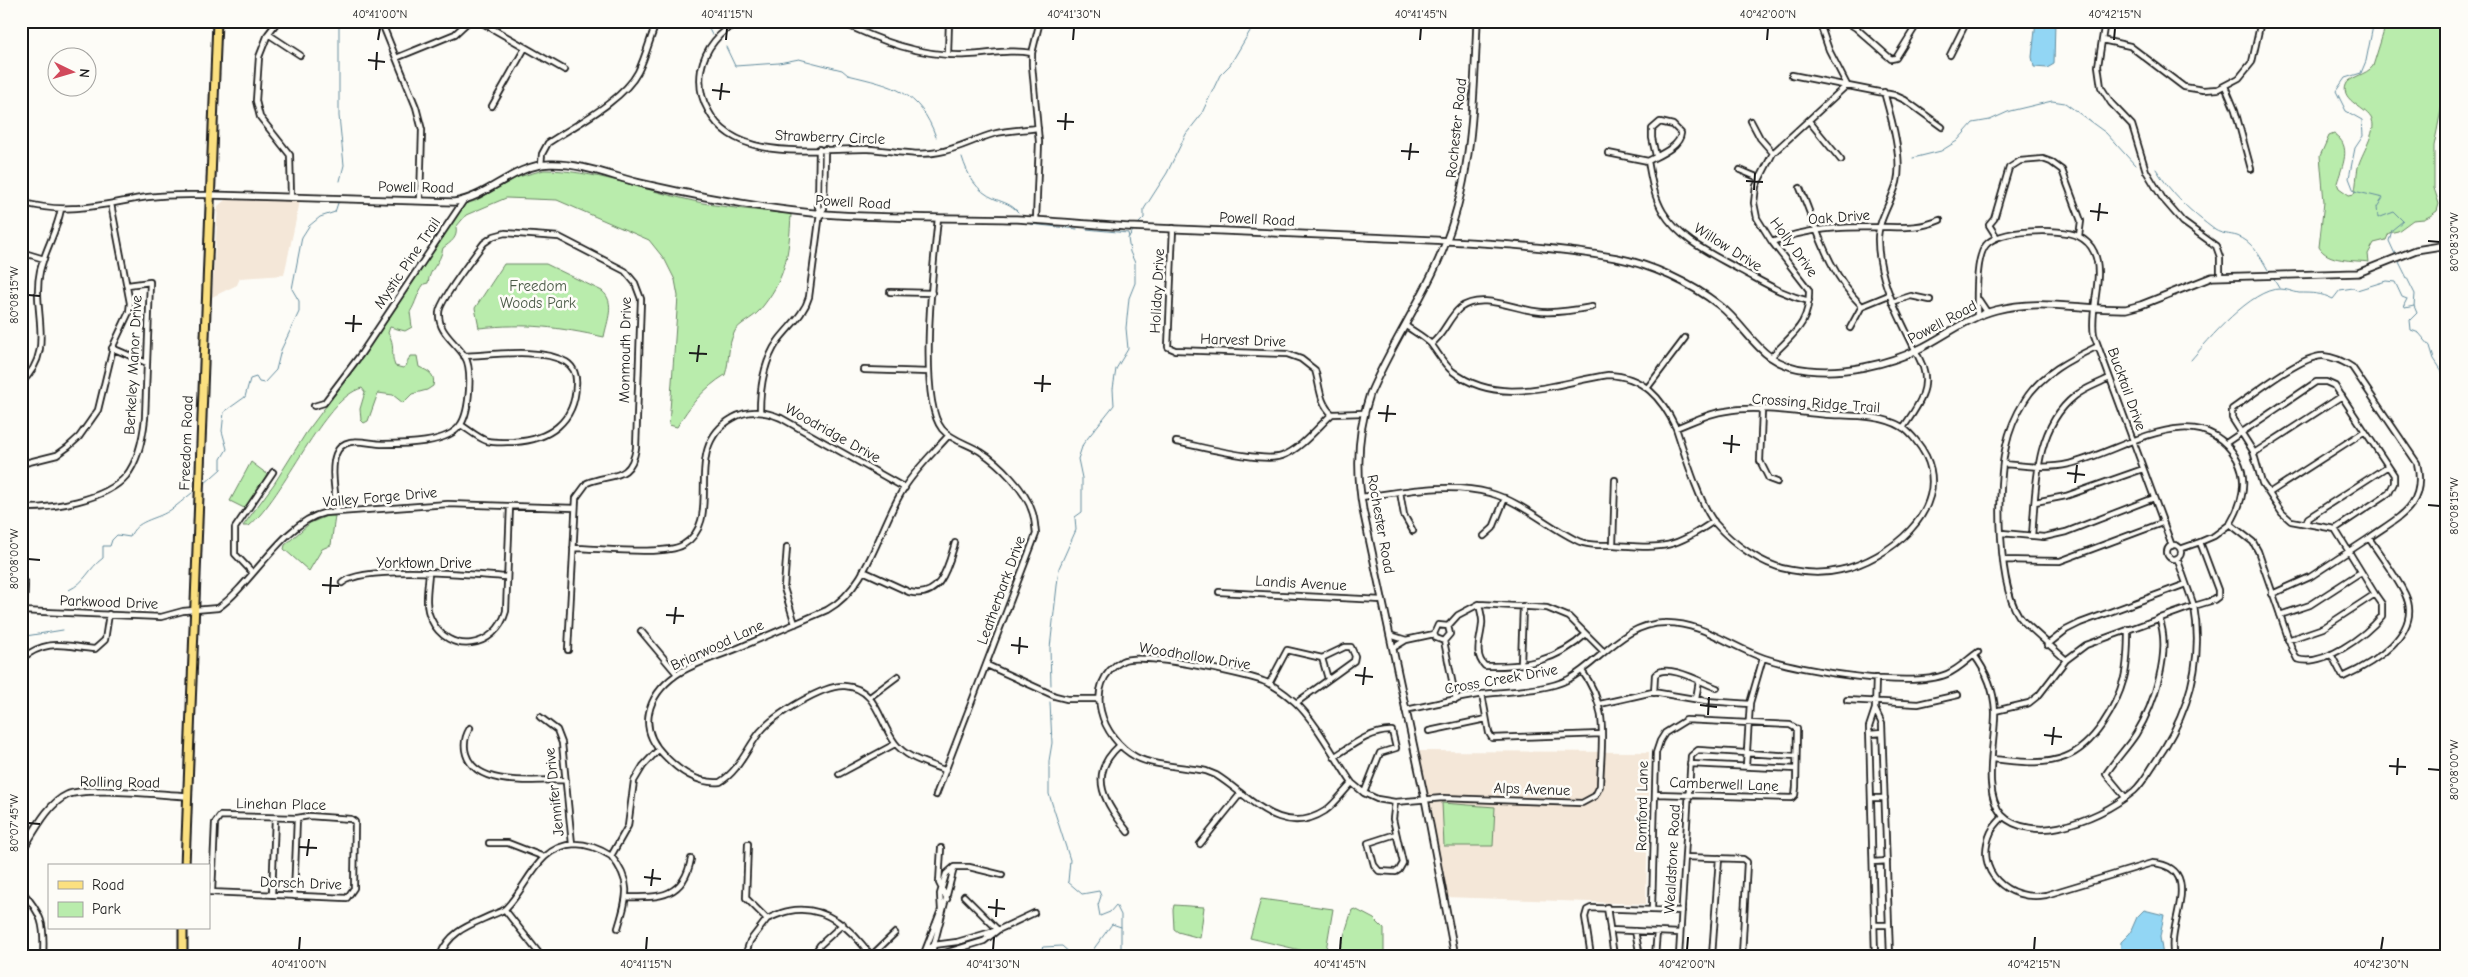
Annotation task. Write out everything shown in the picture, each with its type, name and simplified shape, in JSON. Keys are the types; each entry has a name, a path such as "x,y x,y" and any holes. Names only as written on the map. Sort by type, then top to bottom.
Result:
{"main road":[{"name":"Freedom Road","path":"185,864 217,21"},
{"path":"183,930 183,956"}],"street":[{"path":"278,21 268,34 259,56 257,109 260,117 290,155 291,196"},
{"path":"381,21 416,106 422,130 420,200"},
{"path":"396,58 455,34 469,21"},
{"path":"479,21 565,70"},
{"path":"541,165 542,154 548,144 618,95 631,82 638,71 657,21"},
{"name":"Strawberry Circle","path":"740,21 725,30 713,42 702,66 701,88 709,114 724,131 740,141 774,148 938,153 992,134 1038,128"},
{"path":"839,21 889,44 948,55 1007,51 1032,53"},
{"path":"948,55 950,21"},
{"path":"1036,220 1038,128 1032,89 1032,53 1040,21"},
{"name":"Rochester Road","path":"1455,956 1425,799 1361,497 1359,453 1364,413 1378,376 1406,326 1447,241 1461,189 1468,150 1477,21"},
{"path":"1819,21 1829,50 1846,85"},
{"path":"1845,21 1856,28 1891,59 1896,58 1919,21"},
{"path":"1856,28 1861,21"},
{"path":"1950,55 1967,21"},
{"path":"2105,21 2098,66 2101,87 2111,103 2132,125 2146,171 2163,200 2183,222 2216,246 2219,251 2220,276"},
{"path":"2102,40 2130,46 2184,87 2203,90 2225,86 2239,78 2252,62 2261,21"},
{"path":"268,34 300,55"},
{"path":"492,106 525,48"},
{"path":"1792,75 1884,92 1905,100 1942,128"},
{"name":"Holly Drive","path":"1771,357 1799,328 1808,312 1809,290 1772,242 1755,211 1755,194 1759,178 1773,153 1846,85"},
{"path":"2225,86 2235,110 2251,169"},
{"path":"1884,92 1894,134 1898,170 1893,194 1878,234 1878,250 1884,282 1926,374 1925,393 1903,428"},
{"path":"1751,120 1760,138 1773,153"},
{"path":"1809,121 1841,160"},
{"path":"1608,153 1648,161 1673,146 1680,138 1681,133 1669,123 1660,122 1652,129 1656,156"},
{"path":"760,412 761,389 772,353 808,304 820,214 818,207 822,150"},
{"path":"1977,316 1980,259 1985,246 1996,236 2008,233 2059,232 2078,236 2081,221 2062,170 2051,162 2033,158 2020,161 2009,168 1994,219 1989,224 1996,236"},
{"name":"Willow Drive","path":"1648,161 1656,195 1663,212 1673,225 1696,246 1769,287 1809,301"},
{"name":"Powell Road","path":"21,202 61,209 80,210 167,195 464,200 514,173 541,165 571,165 697,196 820,214 1036,220 1447,241 1559,249 1622,259 1644,265 1678,280 1720,306 1751,342 1771,357 1793,368 1822,371 1873,364 1916,351 1987,312 2028,304 2094,308 2141,306 2203,279 2220,276 2358,273 2416,250 2447,245"},
{"path":"1740,170 1759,178"},
{"path":"1800,188 1831,265 1843,285 1862,306"},
{"name":"Mystic Pine Trail","path":"314,406 324,403 361,354 464,200"},
{"name":"Berkeley Manor Drive","path":"21,464 57,455 79,437 98,410 112,348 129,312 130,303 111,204"},
{"path":"21,383 36,365 41,347 37,293 44,259 61,209"},
{"name":"Leatherbark Drive","path":"936,795 1036,534 1032,511 1017,484 982,453 949,435 941,428 933,406 928,372 938,218"},
{"name":"Oak Drive","path":"1772,242 1796,233 1817,229 1910,228 1940,220"},
{"name":"Holiday Drive","path":"1173,228 1167,343 1168,347 1174,350"},
{"name":"Monmouth Drive","path":"461,425 467,408 468,366 464,356 444,330 439,310 478,250 493,237 512,233 553,235 618,266 631,277 638,290 641,305 635,455 630,467 622,474 587,484 579,492 575,508 568,650"},
{"name":"Bucktail Drive","path":"2078,236 2094,251 2096,260 2093,329 2154,498"},
{"path":"21,252 44,259"},
{"name":"Berkeley Manor Drive","path":"21,508 34,509 72,502 100,494 127,475 140,448 143,435 150,282 128,285"},
{"path":"890,292 932,293"},
{"path":"1850,328 1862,306 1889,294"},
{"path":"1892,302 1911,296 1930,300"},
{"path":"1978,299 1987,312"},
{"path":"1431,344 1442,335 1458,309 1474,301 1544,312 1592,307"},
{"name":"Crossing Ridge Trail","path":"1406,326 1431,344 1438,356 1453,371 1466,380 1493,390 1516,392 1608,375 1619,375 1648,387 1665,406 1676,428 1714,521 1735,542 1759,558 1789,570 1816,573 1840,570 1872,559 1900,539 1921,519 1929,497 1931,473 1928,460 1922,448 1903,428 1890,422 1853,416 1762,410 1726,411 1676,428"},
{"path":"1648,387 1684,338"},
{"path":"2066,660 2047,645 2017,615 2008,589 2002,532 2001,496 2004,464 2006,446 2025,400 2054,370 2072,358 2098,346"},
{"path":"112,348 147,363"},
{"name":"Harvest Drive","path":"1174,350 1274,352 1294,355 1315,370 1323,402 1326,409 1332,414"},
{"path":"338,511 334,462 336,452 343,445 354,442 384,444 434,440 446,437 461,425 489,441 520,441 544,436 556,430 569,415 574,402 576,383 571,366 549,357 530,354 464,356"},
{"path":"2226,443 2241,432 2316,382 2326,382 2335,386 2394,475 2394,483 2389,493 2335,529 2291,521 2282,513 2262,483 2254,453 2241,432 2232,418 2232,409 2306,359 2322,356 2340,360 2352,367 2417,463 2421,480 2418,494 2410,509 2302,581 2272,594"},
{"path":"864,370 928,372"},
{"path":"2032,536 2039,467 2046,437 2064,408 2075,396 2110,378"},
{"path":"2254,453 2342,396"},
{"path":"1762,410 1760,461 1769,479 1777,482"},
{"name":"Woodridge Drive","path":"574,548 668,551 687,542 696,533 701,523 705,454 710,440 724,423 736,416 760,412 781,418 904,488"},
{"path":"1176,442 1268,458 1283,456 1295,448 1332,414 1364,413"},
{"path":"2002,532 2044,537 2066,532 2154,498 2172,546 2180,549 2201,545 2230,524 2240,507 2244,485 2240,465 2226,443 2212,433 2194,427 2167,429 2069,464 2039,467 2004,464"},
{"path":"2269,493 2365,431"},
{"name":"Briarwood Lane","path":"870,697 860,689 840,686 792,708 760,732 732,774 720,782 707,782 686,773 658,750 648,728 648,712 656,694 677,674 840,603 850,593 863,571 904,488 949,435"},
{"path":"2306,524 2308,518 2388,466"},
{"path":"2036,502 2066,496 2143,469"},
{"path":"253,573 235,554 235,528 273,472"},
{"path":"1613,545 1615,480"},
{"path":"1361,497 1460,488 1489,493 1505,498 1577,541 1613,545 1648,547 1672,545 1714,521"},
{"path":"1400,492 1404,515 1413,531"},
{"path":"1484,536 1493,528 1505,498"},
{"name":"Valley Forge Drive","path":"194,609 218,608 304,522 318,514 448,504 575,508"},
{"path":"429,573 427,608 432,622 445,636 457,642 470,644 488,638 502,623 506,611 510,506"},
{"path":"2004,560 2060,561 2162,523"},
{"path":"2230,524 2253,542 2288,640 2297,659 2307,662 2331,654 2373,627 2382,616 2382,604 2335,529"},
{"path":"2331,654 2342,677 2351,673 2385,651 2402,636 2409,616 2406,595 2369,538"},
{"path":"863,571 909,592 916,594 930,591 943,579 956,543"},
{"path":"2177,558 2194,606 2197,644 2190,692 2182,716 2151,769 2135,790 2090,818 2053,829 2021,826 2004,817 1995,802 1993,792 1992,759 1995,711 2029,703 2039,695 2066,660 2086,644 2159,618 2194,606 2214,600 2218,597 2201,545"},
{"path":"2172,546 2169,548 2168,554 2172,559 2177,558 2181,553 2180,549"},
{"path":"788,547 784,588 795,624"},
{"path":"2280,615 2310,605 2361,572"},
{"name":"Yorktown Drive","path":"342,584 352,577 429,573 508,577"},
{"path":"23,611 25,583"},
{"path":"2047,645 2066,630 2080,623 2186,584"},
{"name":"Landis Avenue","path":"1219,592 1382,600"},
{"path":"2288,640 2323,628 2376,594"},
{"path":"1479,604 1482,621 1478,646 1480,661 1485,666 1521,664 1556,656 1575,644 1586,634"},
{"path":"1448,626 1458,615 1479,604 1547,608 1560,611 1569,617 1603,651"},
{"path":"1521,664 1523,606"},
{"name":"Parkwood Drive","path":"23,611 161,617 194,609"},
{"path":"21,659 35,648 48,644 95,649 105,640 109,614"},
{"path":"2125,797 2106,774 2135,735 2153,699 2163,654 2164,634 2159,618"},
{"name":"Cross Creek Drive","path":"1405,710 1482,694 1558,684 1582,671 1603,651 1624,637 1643,627 1664,623 1689,625 1763,658 1813,670 1876,678 1934,678 1948,674 1976,653 1987,675 1995,711"},
{"path":"1434,634 1438,625 1448,626"},
{"path":"1444,640 1450,634 1448,626"},
{"path":"1992,759 2039,762 2066,756 2080,748 2092,737 2118,694 2128,655 2128,629"},
{"path":"642,631 677,674"},
{"path":"1393,648 1406,640 1434,634"},
{"path":"1434,634 1436,638 1444,640"},
{"path":"1390,635 1406,640"},
{"path":"1444,640 1456,700"},
{"path":"1269,684 1287,650 1322,658 1348,646 1351,647 1355,656 1354,661 1296,703"},
{"name":"Woodhollow Drive","path":"1098,700 1106,676 1123,661 1131,658 1218,670 1269,684 1296,703 1352,783 1364,793 1395,802 1425,799"},
{"path":"1322,658 1328,679"},
{"path":"1746,766 1750,704 1763,658"},
{"path":"987,665 1055,696 1067,699 1098,700 1107,728 1119,746 1142,759 1216,775 1273,816 1299,819 1326,810 1352,783"},
{"name":"Alps Avenue","path":"1425,799 1562,804 1586,802 1595,796 1600,786 1603,715 1600,704 1582,671"},
{"path":"1654,692 1654,678 1658,672 1685,674 1716,688"},
{"path":"898,676 870,697 895,744 912,758 944,770"},
{"path":"1875,956 1869,734 1875,709 1876,678"},
{"path":"1696,699 1699,681"},
{"path":"1600,704 1637,694 1654,692 1696,699 1750,704"},
{"path":"1482,694 1489,733 1496,739 1601,734"},
{"path":"1846,700 1918,704 1958,695"},
{"path":"1875,709 1880,717 1882,733 1890,956"},
{"name":"Jennifer Drive","path":"540,717 553,726 560,735 572,844"},
{"path":"1428,731 1486,719"},
{"name":"Romford Lane","path":"1652,909 1656,753 1660,741 1672,728 1686,720 1794,726 1797,729 1796,769"},
{"path":"470,728 465,739 465,752 473,767 480,773 499,779 565,780"},
{"path":"1334,757 1362,739 1392,731 1396,748 1380,753 1364,793"},
{"path":"1869,734 1882,733"},
{"path":"839,774 895,744"},
{"path":"1119,746 1105,764 1101,784 1103,795 1110,810 1128,832"},
{"path":"611,856 628,826 634,781 643,766 658,750"},
{"path":"1796,756 1698,750 1691,756 1690,764 1796,769"},
{"name":"Wealdstone Road","path":"1679,956 1690,764"},
{"name":"Camberwell Lane","path":"1656,794 1792,798 1795,795 1796,769"},
{"name":"Rolling Road","path":"21,852 50,810 67,795 90,791 187,796"},
{"path":"1200,844 1241,793"},
{"path":"1872,798 1885,798"},
{"path":"1395,802 1392,812 1402,857 1402,867 1396,872 1379,871 1374,865 1368,844 1396,834"},
{"name":"Linehan Place","path":"210,892 215,819 220,816 297,818 309,816 351,819 356,826"},
{"path":"2004,817 1992,830 1988,840 1988,854 1991,873 2006,889 2014,893 2034,897 2046,895 2152,863 2163,864 2172,870 2180,883 2182,891 2172,942 2174,956"},
{"path":"272,895 275,818"},
{"path":"294,896 297,818"},
{"name":"Dorsch Drive","path":"210,892 347,898 352,894 354,888 356,826"},
{"path":"489,843 508,843 544,857"},
{"path":"440,956 446,942 456,932 505,910 544,857 553,849 572,844 596,848 611,856 624,878 627,897 618,928"},
{"path":"748,844 746,898 767,919"},
{"path":"923,954 940,910 941,848"},
{"path":"1685,857 1742,859 1748,864 1742,956"},
{"path":"1712,956 1719,858"},
{"path":"627,897 646,898 668,894 677,888 686,877 691,859"},
{"path":"1873,862 1887,861"},
{"path":"941,891 946,874 954,867 1002,875"},
{"path":"954,867 934,945 933,956 984,942 998,930"},
{"path":"21,890 37,908 45,929 43,956"},
{"path":"941,891 947,899"},
{"path":"964,896 998,930"},
{"path":"1607,907 1614,956"},
{"path":"1591,956 1585,913 1591,908 1607,907 1682,911"},
{"path":"505,910 538,952"},
{"path":"745,956 750,941 767,919 790,910 819,911 843,924 860,940 871,956 895,934"},
{"path":"923,954 934,945 957,942 998,930 1034,913"},
{"path":"813,956 820,945 843,924"},
{"path":"1874,925 1889,925"},
{"path":"1610,930 1680,932"},
{"path":"1635,931 1640,956"},
{"path":"1655,956 1657,932"}],"shaded area":[{"path":"225,200 300,201 284,275 240,278 237,285 212,297 218,206"},
{"path":"1414,751 1649,752 1646,904 1445,897"}],"green space":[{"path":"2387,21 2447,21 2447,79 2434,146 2434,188 2439,204 2437,211 2430,216 2424,219 2413,220 2398,231 2389,233 2386,240 2374,243 2368,254 2369,262 2334,258 2323,252 2319,247 2324,202 2320,156 2329,136 2334,134 2340,139 2345,150 2337,183 2339,188 2349,195 2354,194 2358,167 2371,137 2373,125 2369,116 2347,96 2345,91 2346,85 2347,82 2367,72 2373,66"},
{"path":"544,170 581,173 714,205 791,214 787,254 780,277 775,288 759,311 735,331 725,375 698,398 677,427 669,425 678,296 675,280 665,260 649,240 557,200 506,198 466,215 456,227 456,234 453,239 443,248 428,283 424,284 420,291 410,312 412,327 405,331 390,327 388,333 392,342 395,366 403,368 406,366 410,356 417,356 419,367 432,376 433,386 427,390 412,394 403,403 393,395 378,393 368,421 364,423 361,420 360,409 365,392 362,388 347,396 319,428 263,512 249,526 243,526 274,484 306,433 365,354 465,204 475,201 518,177"},
{"name":"Freedom Woods Park","path":"504,264 546,264 602,291 606,295 610,306 604,337 542,327 479,328 475,308"},
{"path":"251,462 267,474 246,509 230,501"},
{"path":"327,516 335,516 331,545 322,549 309,571 284,549 285,545 310,523"},
{"path":"1442,803 1495,807 1493,846 1444,846"},
{"path":"1261,899 1333,909 1325,956 1250,938"},
{"path":"1174,905 1204,907 1200,938 1178,932 1174,929"},
{"path":"1355,909 1374,919 1384,929 1384,956 1340,956 1339,952 1352,910"}],"water":[{"path":"2036,21 2055,21 2054,64 2047,68 2034,67 2032,57"},
{"path":"2144,910 2164,915 2160,937 2163,956 2120,956 2121,942 2130,933 2137,917"}],"waterway":[{"path":"339,21 339,116 344,165 340,181"},
{"path":"705,21 712,35"},
{"path":"1139,223 1144,218 1144,209 1167,173 1186,134 1201,115 1220,75 1230,65 1256,21"},
{"path":"2374,21 2366,61 2361,73 2345,78 2336,91 2346,111 2362,120 2363,136 2355,148 2349,178 2354,191 2383,198 2377,207 2378,218 2394,212 2403,221 2392,230 2389,241 2395,254"},
{"path":"726,47 735,66 779,63 799,59 842,70 848,75 903,92 921,109 936,137"},
{"path":"1913,158 1941,151 1957,141 1973,123 1990,120 2010,111 2052,101 2065,103 2106,133 2135,165"},
{"path":"962,157 970,177 983,192 1010,205 1018,212"},
{"path":"2156,169 2175,195 2190,210 2215,230 2247,241 2262,259 2268,270"},
{"path":"204,484 221,469 221,459 227,449 222,431 224,412 245,397 250,379 256,377 259,382 264,383 276,370 281,350 299,312 299,301 292,289 302,237 309,226 320,217 335,212 338,203"},
{"path":"1030,224 1077,229"},
{"path":"1086,229 1128,233 1129,237"},
{"path":"1051,685 1050,648 1059,568 1076,530 1075,517 1082,512 1082,478 1078,459 1083,444 1114,405 1113,389 1116,369 1128,349 1126,328 1129,298 1135,283 1135,263 1130,252 1128,238 1133,231"},
{"path":"2399,262 2415,294 2414,306 2417,313 2410,320 2411,330 2419,333 2430,346 2434,359 2442,371 2447,402"},
{"path":"2273,278 2279,288"},
{"path":"2191,360 2231,317 2257,297 2269,291 2283,289 2299,293 2320,294 2333,299 2340,290 2353,288 2357,290 2386,281 2395,282 2402,297 2407,299 2404,305 2405,308 2414,306"},
{"path":"69,590 75,587 103,558 103,546 110,546 112,540 117,535 130,537 133,531 141,524 169,511 192,493"},
{"path":"21,644 26,636 63,630"},
{"path":"1050,702 1052,743 1049,761 1049,794 1070,860 1068,882 1082,894 1099,891 1101,896 1098,905 1100,916 1110,912 1116,905 1121,915 1121,956"},
{"path":"1034,956 1043,947 1062,946 1072,955 1090,954 1112,924 1121,927"}]}
